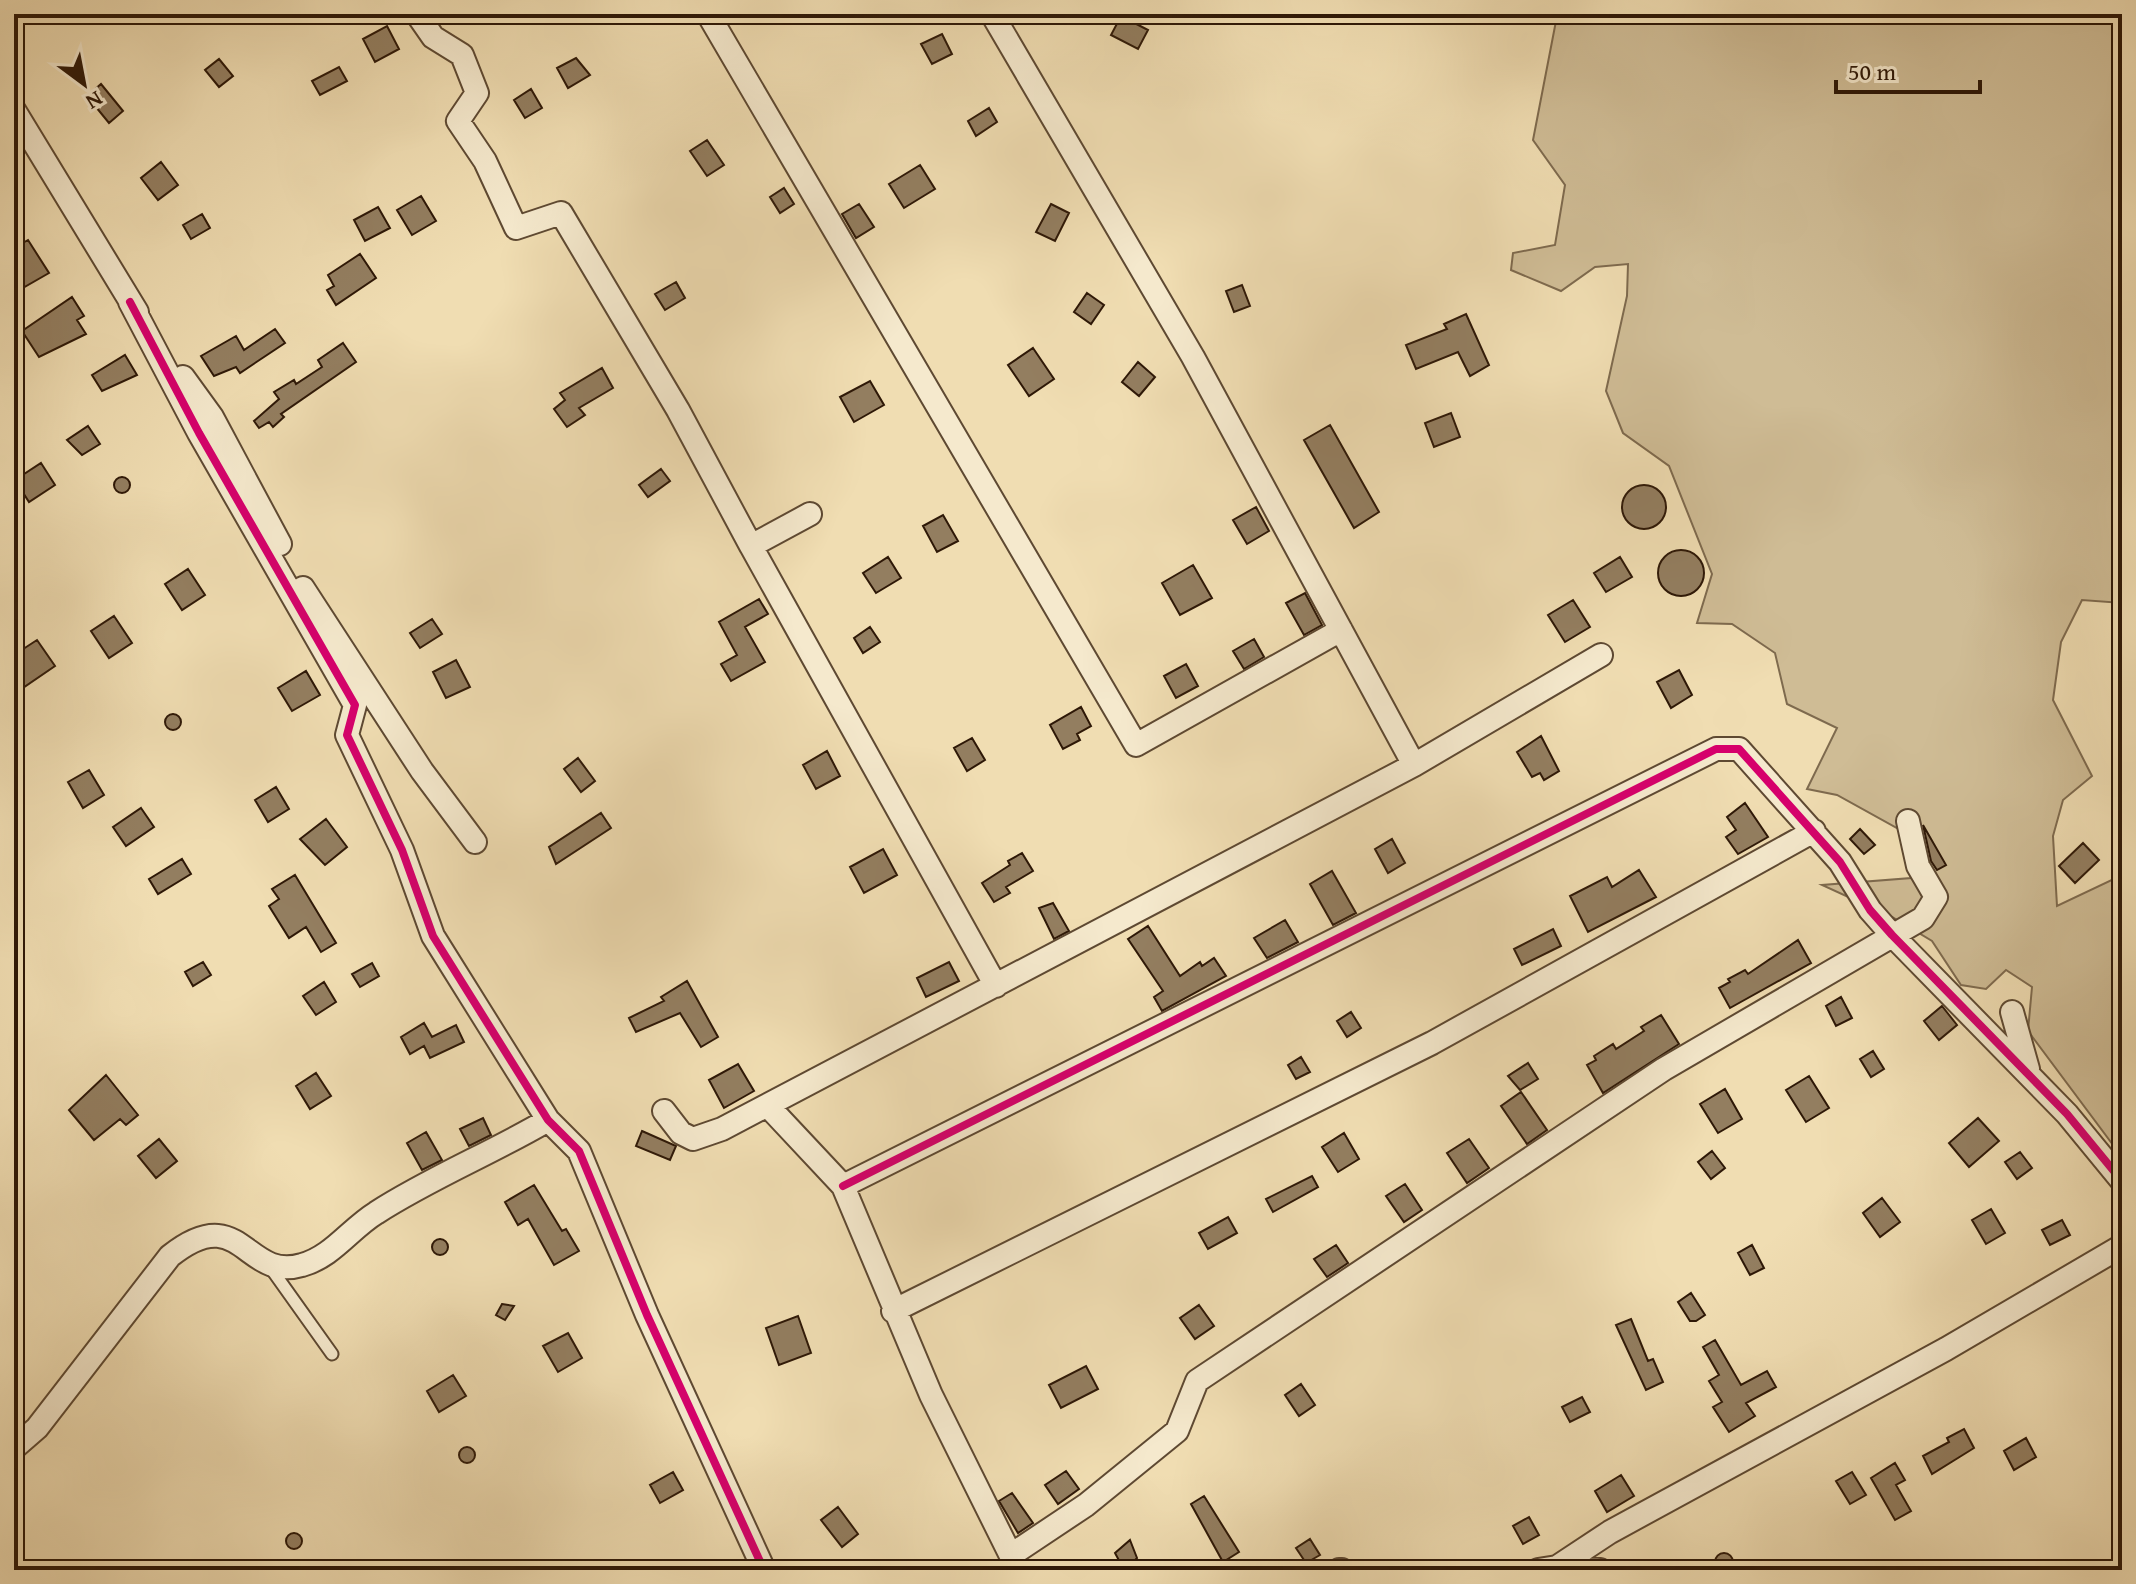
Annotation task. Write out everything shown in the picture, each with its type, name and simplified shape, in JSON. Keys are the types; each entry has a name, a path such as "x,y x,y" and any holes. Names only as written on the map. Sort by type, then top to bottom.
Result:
{"street":[{"path":"417,14 433,37 462,55 477,93 458,121 485,161 516,228 561,213 678,410 996,986"},
{"path":"708,14 1136,745 1341,630"},
{"path":"992,14 1193,357 1414,765"},
{"path":"14,110 130,302 199,433 355,705 347,735 402,850 433,936 548,1120 579,1151 647,1315 764,1570"},
{"path":"130,302 212,417 302,587 422,771 475,842"},
{"path":"751,546 810,514"},
{"path":"664,1111 681,1133 693,1139 768,1106 1414,765 1601,655"},
{"path":"843,1186 1716,749 1739,749 1795,816 1814,831 1892,935 2031,1077 2122,1181"},
{"path":"768,1106 843,1186 893,1311 1015,1562 1177,1431 1197,1381 1664,1069 1923,918 1936,897 1918,866 1908,821"},
{"path":"893,1311 1432,1043 1814,831"},
{"path":"2012,1012 2031,1077"},
{"path":"14,1448 37,1428 170,1256 190,1240 210,1234 225,1237 267,1263 293,1267 330,1252 377,1212 548,1120"},
{"path":"1548,1569 1769,1442 1946,1349 2122,1246"},
{"path":"1548,1569 1600,1570"}],"lane":[{"path":"267,1263 332,1354"}],"shaded area":[{"path":"1561,14 2122,14 2122,563 2113,565 2122,578 2122,603 2082,600 2061,642 2053,700 2092,776 2063,800 2053,836 2057,906 2114,879 2122,867 2122,1157 2028,1031 2032,987 2006,970 1986,989 1961,985 1932,941 1892,917 1822,885 1911,878 1902,831 1837,795 1807,789 1837,728 1787,704 1775,653 1732,624 1697,623 1712,574 1669,466 1623,433 1606,391 1627,296 1628,264 1595,267 1561,291 1511,270 1513,253 1555,245 1565,185 1533,140 1556,21"}],"building":[{"path":"1121,16 1148,30 1138,49 1111,35"},
{"path":"387,26 399,49 375,62 363,39"},
{"path":"942,34 952,54 932,64 921,44"},
{"path":"576,58 590,75 568,88 557,68"},
{"path":"219,59 233,76 219,87 205,70"},
{"path":"339,67 347,81 320,95 312,81"},
{"path":"101,84 123,111 109,123 87,96"},
{"path":"531,89 542,108 525,118 514,100"},
{"path":"989,108 997,122 976,136 968,121"},
{"path":"707,140 724,165 707,176 690,151"},
{"path":"161,162 178,185 158,200 141,178"},
{"path":"920,165 935,189 904,208 889,184"},
{"path":"784,188 794,204 780,213 770,197"},
{"path":"421,196 436,221 412,235 397,210"},
{"path":"859,204 874,227 856,238 842,214"},
{"path":"1051,204 1069,213 1055,241 1036,232"},
{"path":"378,207 390,228 365,241 354,220"},
{"path":"202,214 210,228 191,239 183,225"},
{"path":"28,240 49,273 14,293 14,248"},
{"path":"360,254 376,278 336,305 327,290 334,286 328,275"},
{"path":"676,282 685,298 665,310 655,294"},
{"path":"1242,285 1250,306 1234,312 1226,291"},
{"path":"1087,293 1104,305 1091,324 1074,312"},
{"path":"72,297 84,316 77,320 86,334 39,357 22,331"},
{"path":"1466,314 1489,365 1470,376 1458,352 1416,369 1406,345 1447,329 1444,324"},
{"path":"275,329 285,343 240,373 236,367 214,376 201,356 236,336 244,350"},
{"path":"343,343 356,362 281,414 284,417 273,427 269,422 259,428 254,421 279,399 274,392 294,380 296,384 322,367 318,360"},
{"path":"1033,348 1054,379 1029,396 1008,365"},
{"path":"125,355 137,375 102,391 92,375"},
{"path":"1138,362 1155,377 1139,396 1122,382"},
{"path":"602,368 613,388 579,408 585,415 567,427 554,409 565,400 560,393"},
{"path":"870,381 884,405 854,422 840,397"},
{"path":"1451,413 1460,437 1434,447 1425,423"},
{"path":"1330,425 1379,512 1354,528 1304,440"},
{"path":"88,426 100,444 82,455 67,440"},
{"path":"41,463 55,485 29,502 15,480"},
{"path":"661,469 670,481 648,497 639,485"},
{"path":"122,477 128,479 128,491 122,493 116,491 114,485 116,479"},
{"path":"1644,485 1659,492 1666,507 1659,522 1644,529 1629,522 1622,507 1629,492"},
{"path":"1256,507 1269,531 1247,544 1233,520"},
{"path":"943,515 958,541 937,552 923,526"},
{"path":"1681,550 1690,551 1697,557 1703,564 1703,582 1697,589 1690,595 1681,596 1672,595 1665,589 1659,582 1658,573 1659,564 1665,557 1672,551"},
{"path":"888,557 901,578 876,593 863,573"},
{"path":"1620,557 1632,577 1606,592 1594,573"},
{"path":"1193,565 1212,598 1180,615 1162,583"},
{"path":"188,569 205,595 182,610 165,584"},
{"path":"1305,593 1322,625 1304,635 1286,603"},
{"path":"759,599 768,614 745,627 765,662 731,681 721,664 737,655 719,622"},
{"path":"1573,600 1590,627 1565,642 1548,615"},
{"path":"114,616 132,643 109,658 91,631"},
{"path":"432,619 442,634 420,648 410,633"},
{"path":"870,627 880,642 863,653 854,638"},
{"path":"1254,639 1264,657 1244,669 1233,651"},
{"path":"37,640 55,666 14,694 14,655"},
{"path":"456,660 470,687 446,698 433,672"},
{"path":"1186,664 1198,686 1176,698 1164,676"},
{"path":"1679,670 1692,695 1671,708 1657,682"},
{"path":"306,671 320,695 292,711 278,688"},
{"path":"1081,707 1091,726 1077,734 1080,740 1063,749 1050,725"},
{"path":"173,714 179,716 179,728 173,730 167,728 165,722 167,716"},
{"path":"1541,736 1559,771 1544,780 1540,773 1532,777 1517,752"},
{"path":"972,738 985,760 967,771 954,748"},
{"path":"827,751 840,776 816,789 803,765"},
{"path":"578,758 595,781 581,792 564,769"},
{"path":"89,770 104,795 83,808 68,782"},
{"path":"276,787 289,809 268,822 255,800"},
{"path":"1745,803 1768,837 1738,854 1726,837 1736,830 1727,817"},
{"path":"141,808 154,827 126,846 113,827"},
{"path":"601,813 611,828 556,864 549,847"},
{"path":"326,819 347,847 325,865 300,839"},
{"path":"1923,825 1946,865 1937,870 1931,861"},
{"path":"1860,829 1875,845 1864,854 1850,839"},
{"path":"1392,839 1405,863 1388,873 1375,849"},
{"path":"2083,843 2099,860 2075,883 2059,866"},
{"path":"883,849 897,875 864,893 850,867"},
{"path":"1022,853 1033,871 1006,887 1010,893 994,902 982,883"},
{"path":"182,859 191,874 158,894 149,879"},
{"path":"1639,870 1656,897 1588,932 1570,896 1607,877 1612,887"},
{"path":"1332,871 1356,913 1333,925 1310,884"},
{"path":"295,875 336,943 321,952 306,927 289,938 269,906 279,899 272,889"},
{"path":"1053,903 1069,931 1054,939 1039,908"},
{"path":"1285,920 1298,942 1267,958 1254,938"},
{"path":"1148,926 1180,976 1200,962 1202,966 1214,958 1226,976 1162,1011 1154,997 1163,991 1128,939"},
{"path":"1553,929 1561,946 1522,965 1514,949"},
{"path":"1798,940 1811,963 1730,1008 1719,988 1730,982 1728,979 1745,970 1748,974"},
{"path":"203,962 211,975 193,986 185,972"},
{"path":"949,962 959,981 926,997 917,978"},
{"path":"372,963 379,976 360,987 352,974"},
{"path":"687,981 718,1037 701,1047 680,1013 636,1032 629,1018 664,1001 661,997"},
{"path":"324,982 336,1002 316,1015 303,996"},
{"path":"1841,997 1852,1018 1836,1026 1826,1006"},
{"path":"1942,1006 1957,1025 1939,1040 1924,1021"},
{"path":"1351,1012 1361,1028 1347,1037 1337,1021"},
{"path":"1661,1015 1679,1044 1603,1093 1587,1065 1596,1060 1594,1056 1613,1044 1616,1049 1644,1031 1641,1027"},
{"path":"424,1023 432,1037 456,1025 464,1042 430,1058 424,1046 410,1054 401,1037"},
{"path":"1873,1051 1884,1069 1871,1077 1860,1059"},
{"path":"1301,1057 1310,1072 1296,1079 1288,1065"},
{"path":"1528,1063 1538,1079 1520,1090 1508,1076"},
{"path":"738,1064 754,1091 724,1108 709,1080"},
{"path":"316,1073 331,1096 310,1109 296,1086"},
{"path":"106,1075 138,1115 126,1125 120,1119 94,1140 69,1110"},
{"path":"1809,1076 1829,1108 1806,1122 1786,1090"},
{"path":"1725,1089 1742,1119 1718,1133 1700,1104"},
{"path":"1521,1092 1547,1130 1527,1144 1501,1106"},
{"path":"483,1118 491,1135 469,1146 460,1129"},
{"path":"1978,1118 1999,1141 1969,1167 1949,1143"},
{"path":"642,1131 676,1146 670,1160 636,1146"},
{"path":"426,1132 442,1160 422,1170 407,1143"},
{"path":"1344,1133 1359,1159 1338,1172 1322,1147"},
{"path":"159,1139 177,1161 156,1178 138,1156"},
{"path":"1469,1139 1489,1168 1467,1183 1447,1153"},
{"path":"1712,1151 1725,1168 1711,1179 1698,1162"},
{"path":"2020,1152 2032,1168 2017,1179 2005,1162"},
{"path":"1312,1176 1318,1187 1273,1212 1266,1199"},
{"path":"1405,1184 1422,1210 1404,1222 1386,1196"},
{"path":"534,1185 562,1231 566,1229 579,1251 554,1265 528,1219 518,1225 505,1202"},
{"path":"1882,1198 1900,1222 1880,1237 1863,1213"},
{"path":"1991,1209 2005,1233 1986,1244 1972,1220"},
{"path":"1228,1217 1237,1233 1208,1249 1199,1233"},
{"path":"2062,1220 2070,1235 2050,1245 2042,1230"},
{"path":"440,1239 446,1241 446,1253 440,1255 434,1253 432,1247 434,1241"},
{"path":"1336,1245 1348,1263 1327,1277 1314,1259"},
{"path":"1752,1245 1764,1268 1750,1275 1738,1253"},
{"path":"1691,1293 1705,1315 1696,1321 1690,1321 1678,1302"},
{"path":"502,1304 514,1306 505,1320 496,1315"},
{"path":"1199,1305 1214,1326 1195,1339 1180,1318"},
{"path":"798,1316 811,1353 779,1365 766,1328"},
{"path":"1631,1319 1648,1361 1653,1359 1663,1382 1646,1390 1616,1325"},
{"path":"568,1333 582,1358 558,1372 543,1346"},
{"path":"1715,1340 1741,1385 1767,1371 1776,1387 1746,1403 1755,1416 1729,1432 1713,1407 1722,1402 1709,1381 1719,1375 1703,1347"},
{"path":"1086,1366 1098,1389 1061,1408 1049,1385"},
{"path":"453,1375 466,1396 439,1412 427,1391"},
{"path":"1301,1384 1315,1405 1299,1416 1285,1395"},
{"path":"1582,1397 1590,1412 1570,1422 1562,1407"},
{"path":"1964,1429 1974,1448 1932,1474 1923,1456 1949,1442 1947,1438"},
{"path":"2026,1438 2036,1457 2014,1470 2004,1451"},
{"path":"467,1447 473,1449 473,1461 467,1463 461,1461 459,1455 461,1449"},
{"path":"1895,1463 1905,1480 1896,1485 1911,1511 1895,1520 1871,1478"},
{"path":"1066,1471 1079,1489 1058,1504 1045,1485"},
{"path":"673,1472 683,1490 660,1503 650,1485"},
{"path":"1852,1472 1866,1495 1850,1504 1836,1481"},
{"path":"1621,1475 1634,1496 1607,1512 1595,1491"},
{"path":"1012,1493 1033,1523 1018,1533 999,1501"},
{"path":"1204,1496 1239,1552 1223,1562 1191,1504"},
{"path":"838,1507 858,1534 842,1547 821,1520"},
{"path":"1529,1517 1539,1535 1523,1544 1513,1526"},
{"path":"294,1533 300,1535 300,1547 294,1549 288,1547 286,1541 288,1535"},
{"path":"1310,1539 1320,1555 1306,1563 1296,1548"},
{"path":"1130,1540 1137,1558 1130,1566 1122,1566 1115,1553"},
{"path":"1724,1553 1733,1562 1724,1571 1715,1562"}],"cycle path":[{"path":"130,302 199,433 355,705 347,735 402,850 433,936 548,1120 579,1151 647,1315 764,1570"},
{"path":"843,1186 1716,749 1739,749 1840,862 1870,910 1892,935 2067,1114 2122,1181"}]}
